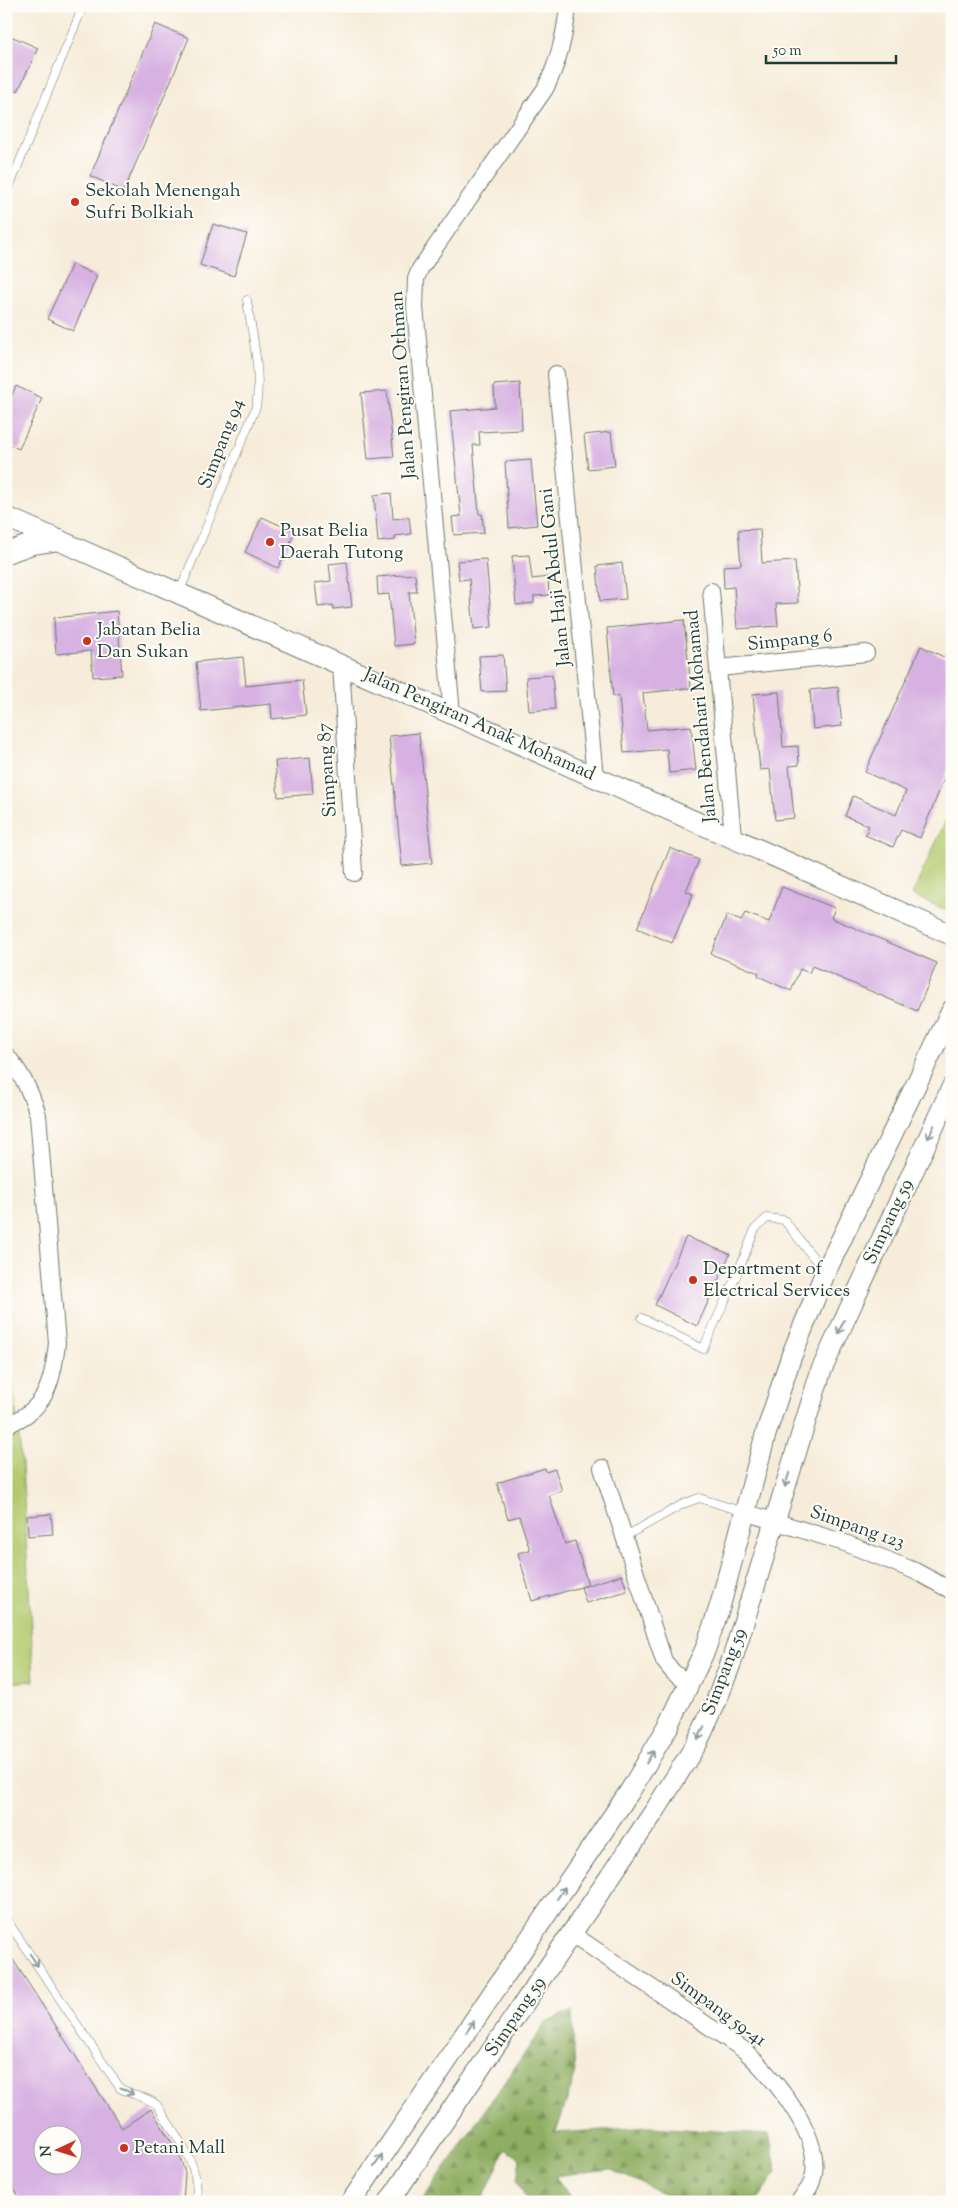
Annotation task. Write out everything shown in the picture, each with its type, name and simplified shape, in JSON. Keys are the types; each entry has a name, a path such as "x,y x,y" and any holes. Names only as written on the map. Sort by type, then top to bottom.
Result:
{"street":[{"name":"Jalan Pengiran Othman","path":"452,714 416,308 416,278 420,269 545,89 554,73 564,39 568,6"},
{"name":"Jalan Haji Abdul Gani","path":"556,374 595,777"},
{"name":"Jalan Pengiran Anak Mohamad","path":"6,517 952,935"},
{"path":"6,553 32,544 61,540"},
{"name":"Jalan Bendahari Mohamad","path":"711,591 733,838"},
{"name":"Simpang 6","path":"719,668 866,653"},
{"name":"Simpang 87","path":"341,664 354,873"},
{"name":"Simpang 59","path":"351,2202 630,1791 670,1725 704,1650 720,1606 766,1433 791,1357 825,1273 952,1010"},
{"path":"6,1055 30,1088 38,1115 58,1343 54,1374 42,1400 21,1420 6,1425"},
{"name":"Simpang 59","path":"389,2202 656,1809 697,1743 716,1702 732,1660 822,1370 952,1088"},
{"name":"Simpang 59","path":"602,1468 664,1660 673,1672 689,1685"},
{"name":"Simpang 123","path":"744,1512 845,1543 915,1570 952,1592"},
{"name":"Simpang 59-41","path":"572,1934 744,2050 763,2068 798,2116 810,2141 814,2165 810,2186 798,2202"}],"lane":[{"path":"6,195 83,6"},
{"name":"Simpang 94","path":"179,592 256,407 259,391 258,377 247,300"},
{"path":"642,1318 703,1349 755,1229 767,1218 784,1220 825,1273"},
{"path":"624,1537 683,1504 699,1498 744,1512"},
{"path":"6,1919 120,2088 152,2101 157,2105 194,2165 198,2191 196,2202"}],"green space":[{"path":"952,807 952,913 912,895"},
{"path":"6,1329 22,1463 34,1681 6,1683"},
{"path":"572,2011 575,2075 556,2133 649,2127 769,2134 777,2172 759,2198 745,2202 691,2202 672,2197 609,2169 555,2176 574,2202 528,2202 517,2181 520,2158 505,2149 482,2202 421,2202 547,2021"}],"building":[{"path":"155,24 189,38 124,191 90,176"},
{"path":"6,34 38,48 18,91 6,85"},
{"path":"213,224 247,234 234,276 200,265"},
{"path":"72,264 97,276 73,331 47,319"},
{"path":"520,383 522,430 479,432 480,445 473,445 479,514 482,514 484,533 454,535 452,517 461,516 450,411 495,407 494,385"},
{"path":"16,386 42,398 19,449 6,443 6,408"},
{"path":"387,391 394,457 368,459 361,393"},
{"path":"611,432 615,466 588,469 584,435"},
{"path":"531,460 537,525 509,528 505,462"},
{"path":"391,493 393,519 409,517 411,534 395,536 395,540 378,542 374,495"},
{"name":"Pusat Belia Daerah Tutong","path":"262,517 295,532 278,568 245,552"},
{"path":"760,529 762,563 795,561 798,603 776,604 778,626 737,629 734,587 724,588 723,566 741,565 738,530"},
{"path":"529,555 532,579 548,577 549,595 534,596 534,603 516,605 512,556"},
{"path":"486,559 492,627 474,629 469,579 459,580 457,561"},
{"path":"347,562 352,607 333,609 333,605 318,607 315,583 331,581 329,564"},
{"path":"622,563 626,599 600,601 597,566"},
{"path":"415,574 417,592 409,592 414,644 394,646 389,594 378,595 377,577"},
{"name":"Jabatan Belia Dan Sukan","path":"117,611 122,675 93,677 91,651 56,654 54,618"},
{"path":"684,620 691,688 643,693 647,730 691,726 696,770 669,773 667,749 624,753 619,696 613,697 607,628"},
{"path":"921,646 952,661 952,760 920,838 901,830 893,847 865,835 869,826 845,816 853,796 896,815 906,791 865,772"},
{"path":"503,655 506,691 482,692 479,656"},
{"path":"243,657 246,686 302,680 306,715 272,719 271,704 201,711 196,662"},
{"path":"552,675 555,709 529,711 526,677"},
{"path":"838,687 842,726 813,729 810,690"},
{"path":"779,692 783,747 798,746 799,765 789,766 794,818 775,820 770,769 760,770 753,694"},
{"path":"419,733 432,863 402,866 389,736"},
{"path":"310,758 313,794 278,797 275,761"},
{"path":"670,848 699,860 686,891 693,894 672,943 637,928"},
{"path":"782,887 835,908 831,918 937,963 917,1011 812,966 809,973 800,969 791,991 758,976 759,973 711,954 727,915 741,921 745,913 769,922"},
{"name":"Department of Electrical Services","path":"686,1237 730,1254 697,1326 655,1305"},
{"path":"545,1468 546,1472 555,1469 562,1491 549,1495 565,1544 575,1541 588,1585 532,1601 518,1553 530,1550 519,1516 508,1519 497,1483"},
{"path":"51,1514 53,1534 28,1536 27,1516"},
{"path":"622,1575 627,1591 586,1603 581,1587"},
{"path":"6,1949 122,2128 151,2109 179,2154 185,2173 183,2202 22,2202 6,2175"}],"place":[{"name":"Sekolah Menengah Sufri Bolkiah","path":"75,202"},
{"name":"Pusat Belia Daerah Tutong","path":"270,542"},
{"name":"Jabatan Belia Dan Sukan","path":"87,641"},
{"name":"Department of Electrical Services","path":"693,1280"},
{"name":"Petani Mall","path":"124,2148"}]}
